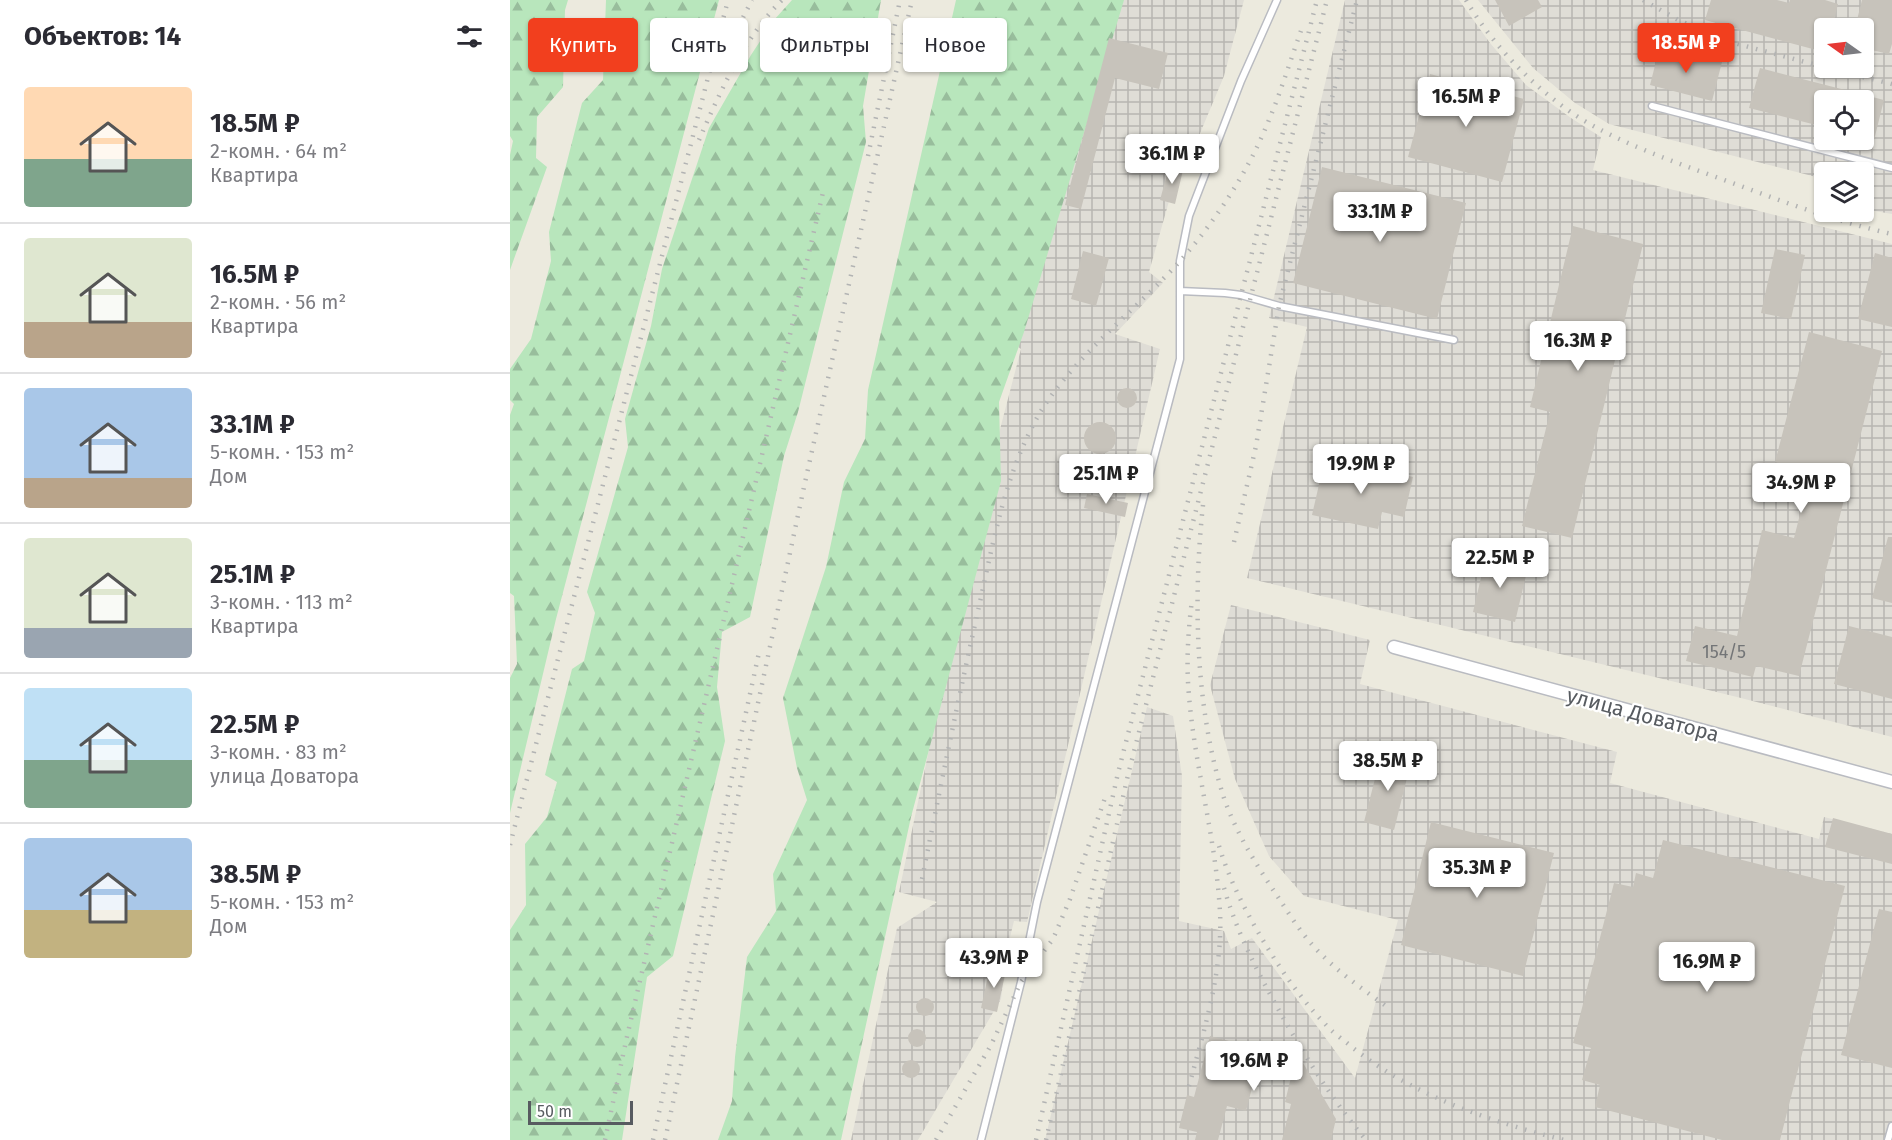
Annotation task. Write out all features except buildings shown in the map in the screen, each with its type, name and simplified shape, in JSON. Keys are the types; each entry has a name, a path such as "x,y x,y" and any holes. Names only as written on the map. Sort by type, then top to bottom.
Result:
{"street":[{"name":"улица Доватора","path":"1394,647 1892,782"}],"lane":[{"path":"981,1140 1021,982 1037,902 1180,359 1180,261 1189,216 1241,81 1277,0"},
{"path":"1652,106 1892,168"},
{"path":"1180,291 1225,292 1279,306 1454,340"},
{"path":"1888,1140 1892,1126"}],"shaded area":[{"path":"1120,0 1244,0 1224,76 1196,143 1186,141 1149,272 1163,283 1115,334 1160,349 1027,922 1014,921 1007,949 1001,999 918,1140 851,1140 897,928 937,902 899,892 982,498 1021,349 1018,347"},
{"path":"1345,0 1459,0 1490,43 1526,85 1601,137 1593,170 1892,244 1892,737 1247,578 1307,327 1269,318"},
{"path":"1478,0 1892,0 1892,214 1874,211 1874,162 1814,162 1814,176 1609,124 1575,103 1533,68"},
{"path":"1231,605 1370,640 1360,684 1617,752 1610,783 1819,839 1824,817 1892,834 1892,1140 1045,1140 1147,707 1173,716 1182,776 1179,921 1224,931 1231,949 1252,938 1355,1078 1398,920 1304,896 1269,856 1235,779 1210,685"}],"green space":[{"path":"510,0 568,0 565,18 528,18 528,72 563,72 563,87 537,117 536,158 547,167 510,270 510,155 513,141 510,136"},
{"path":"606,0 719,0 714,18 650,18 650,72 700,72 556,619 510,813 510,678 517,664 514,596 510,593 510,415 514,404 510,400 510,369 531,339 551,261 549,232 582,103 603,80 603,72 638,72 638,18 605,18"},
{"path":"792,0 881,0 878,18 776,18"},
{"path":"956,0 1124,0 1024,332 999,402 1001,481 911,817 841,1140 718,1140 732,1101 747,957 776,911 773,874 807,800 797,768 783,698 826,567 844,482 865,439 868,390 940,72 1007,72 1007,18 952,18"},
{"path":"760,41 760,72 869,72 863,106 866,142 798,412 784,456 750,617 722,632 717,687 725,741 673,956 647,977 622,1140 510,1140 510,930 526,905 525,844 547,817 557,782 545,775 572,669 584,661 595,613 587,592 628,447 625,419 651,326 662,269 709,128 741,72 748,72 748,60"}],"railway":[{"path":"510,845 728,0"},
{"path":"743,18 752,0"},
{"path":"699,140 734,66 756,31 782,0"},
{"path":"868,156 900,0"},
{"path":"665,1140 804,487 912,0"},
{"path":"1036,1140 1118,773 1317,0"},
{"path":"1046,1140 1128,775 1327,0"},
{"path":"1234,542 1256,446 1279,306 1357,0"},
{"path":"1466,0 1492,38 1524,74 1561,105 1599,129 1649,152 1774,198 1832,218 1892,234"},
{"path":"1643,0 1680,21 1734,43 1814,64"},
{"path":"922,879 995,534 1018,458 1041,411 1071,371 1181,260 1229,197 1266,127 1302,28"},
{"path":"1867,78 1892,84"},
{"path":"605,1140 824,188"},
{"path":"1203,505 1198,577 1199,653 1207,728 1224,798 1248,849 1304,935 1337,969 1386,1006"},
{"path":"1189,1086 1211,1000 1219,956 1220,934 1218,885 1189,696 1188,648 1192,600"},
{"path":"653,1140 760,648"},
{"path":"936,1140 991,1045 1021,982 1053,939 1070,899 1106,795"},
{"path":"1219,846 1237,893 1268,949 1301,996 1335,1033 1377,1065 1427,1093 1480,1115 1564,1140"},
{"path":"1224,888 1249,952 1281,1014 1320,1079 1366,1140"}]}
